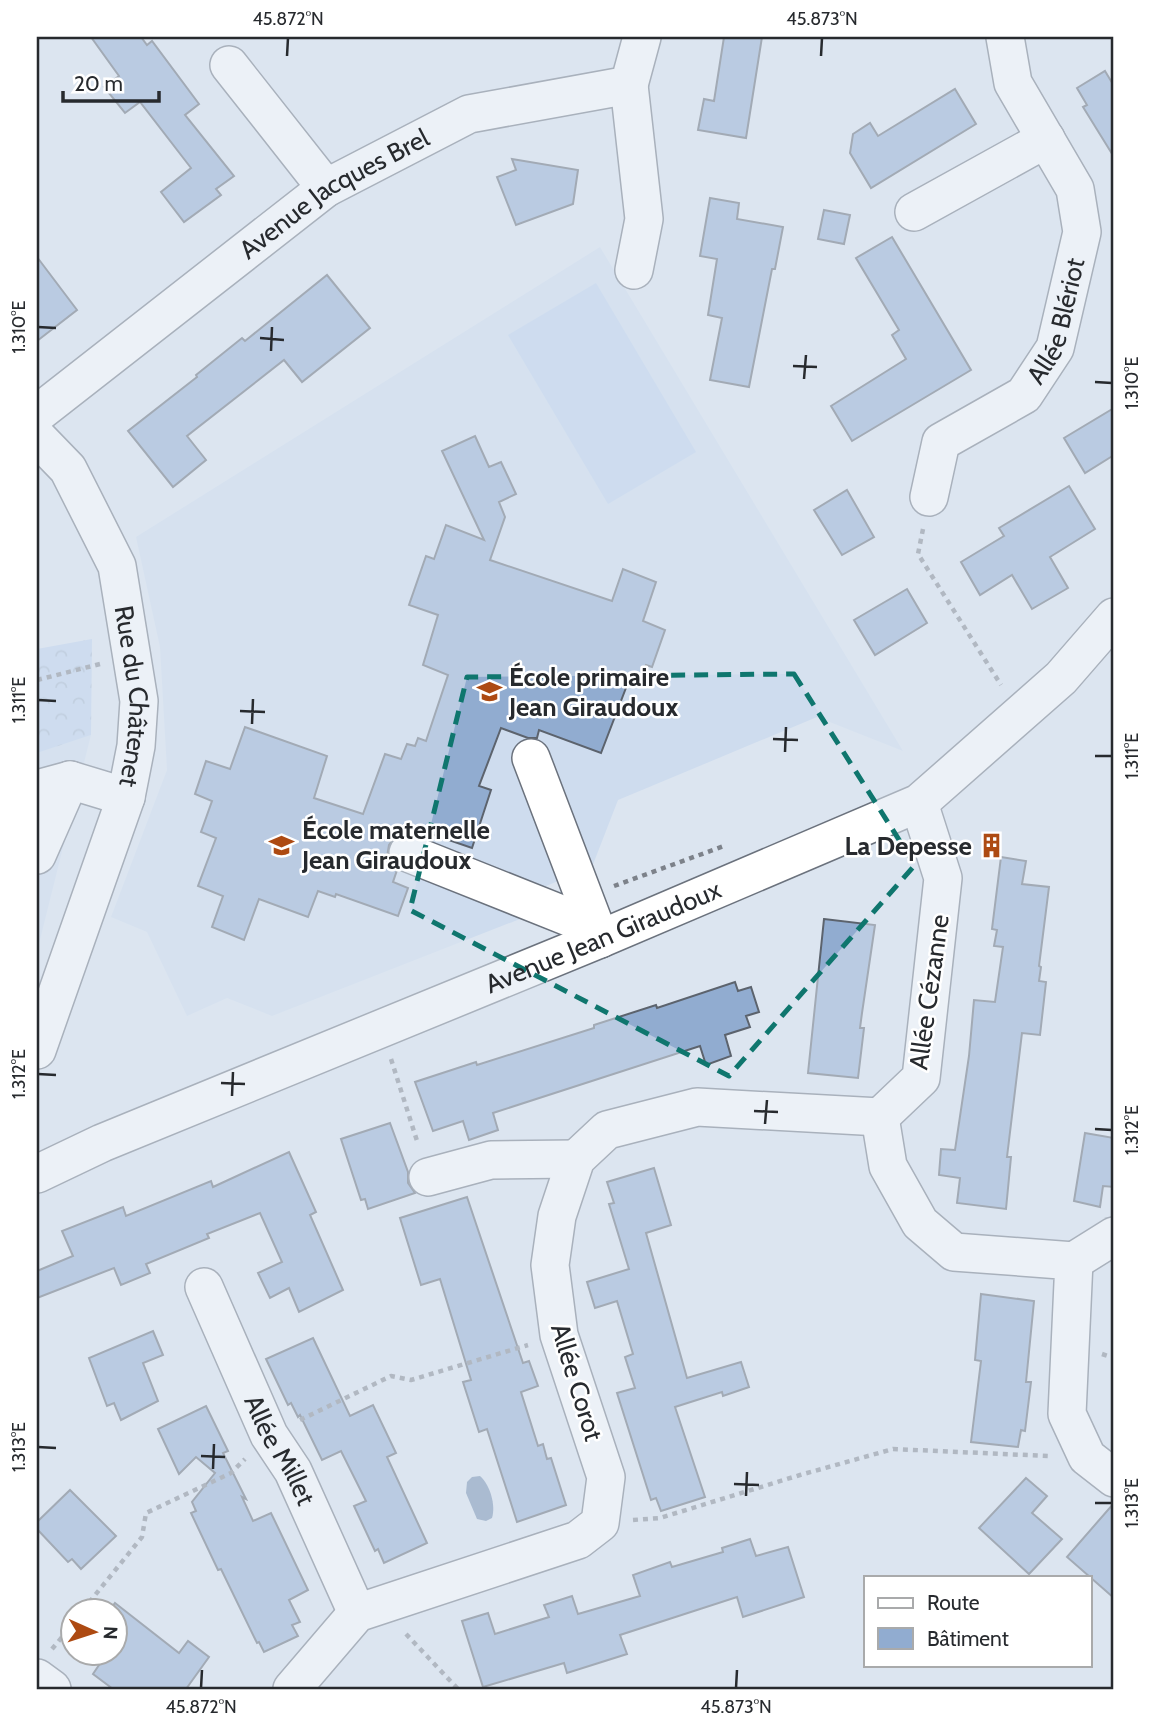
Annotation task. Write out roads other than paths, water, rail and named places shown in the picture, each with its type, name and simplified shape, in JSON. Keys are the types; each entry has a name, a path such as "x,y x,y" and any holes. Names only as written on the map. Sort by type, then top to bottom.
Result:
{"street":[{"path":"634,270 644,219 629,85 642,37"},
{"name":"Allée Blériot","path":"929,497 941,442 1024,396 1055,348 1082,232 1075,189 1013,83 1005,37"},
{"path":"229,65 326,188"},
{"name":"Avenue Jacques Brel","path":"37,414 326,188 469,114 629,85"},
{"path":"914,212 1046,139"},
{"name":"Rue du Châtenet","path":"37,437 68,469 117,566 139,701 126,797 49,982 37,1050"},
{"name":"Avenue Jean Giraudoux","path":"37,1174 102,1143 382,1028 598,934 919,803 1061,678 1114,617"},
{"path":"531,758 598,934"},
{"path":"37,855 53,784 126,797"},
{"name":"Allée Cézanne","path":"880,1117 921,1078 943,878 919,803"},
{"path":"408,853 598,934"},
{"name":"Allée Corot","path":"368,1609 578,1540 600,1523 606,1477 559,1335 551,1265 557,1216 576,1159 607,1130 697,1107 880,1117"},
{"path":"880,1117 888,1166 919,1223 954,1252 1074,1261 1114,1236"},
{"path":"428,1177 491,1160 576,1159"},
{"path":"1074,1261 1067,1414 1101,1468"},
{"name":"Allée Millet","path":"204,1287 269,1435 293,1471 368,1609"},
{"path":"292,1689 368,1609"},
{"path":"37,1678 52,1689"}],"place":[{"name":"École primaire Jean Giraudoux","path":"489,692"},
{"name":"École maternelle Jean Giraudoux","path":"282,845"},
{"name":"La Depesse","path":"992,846"}]}
